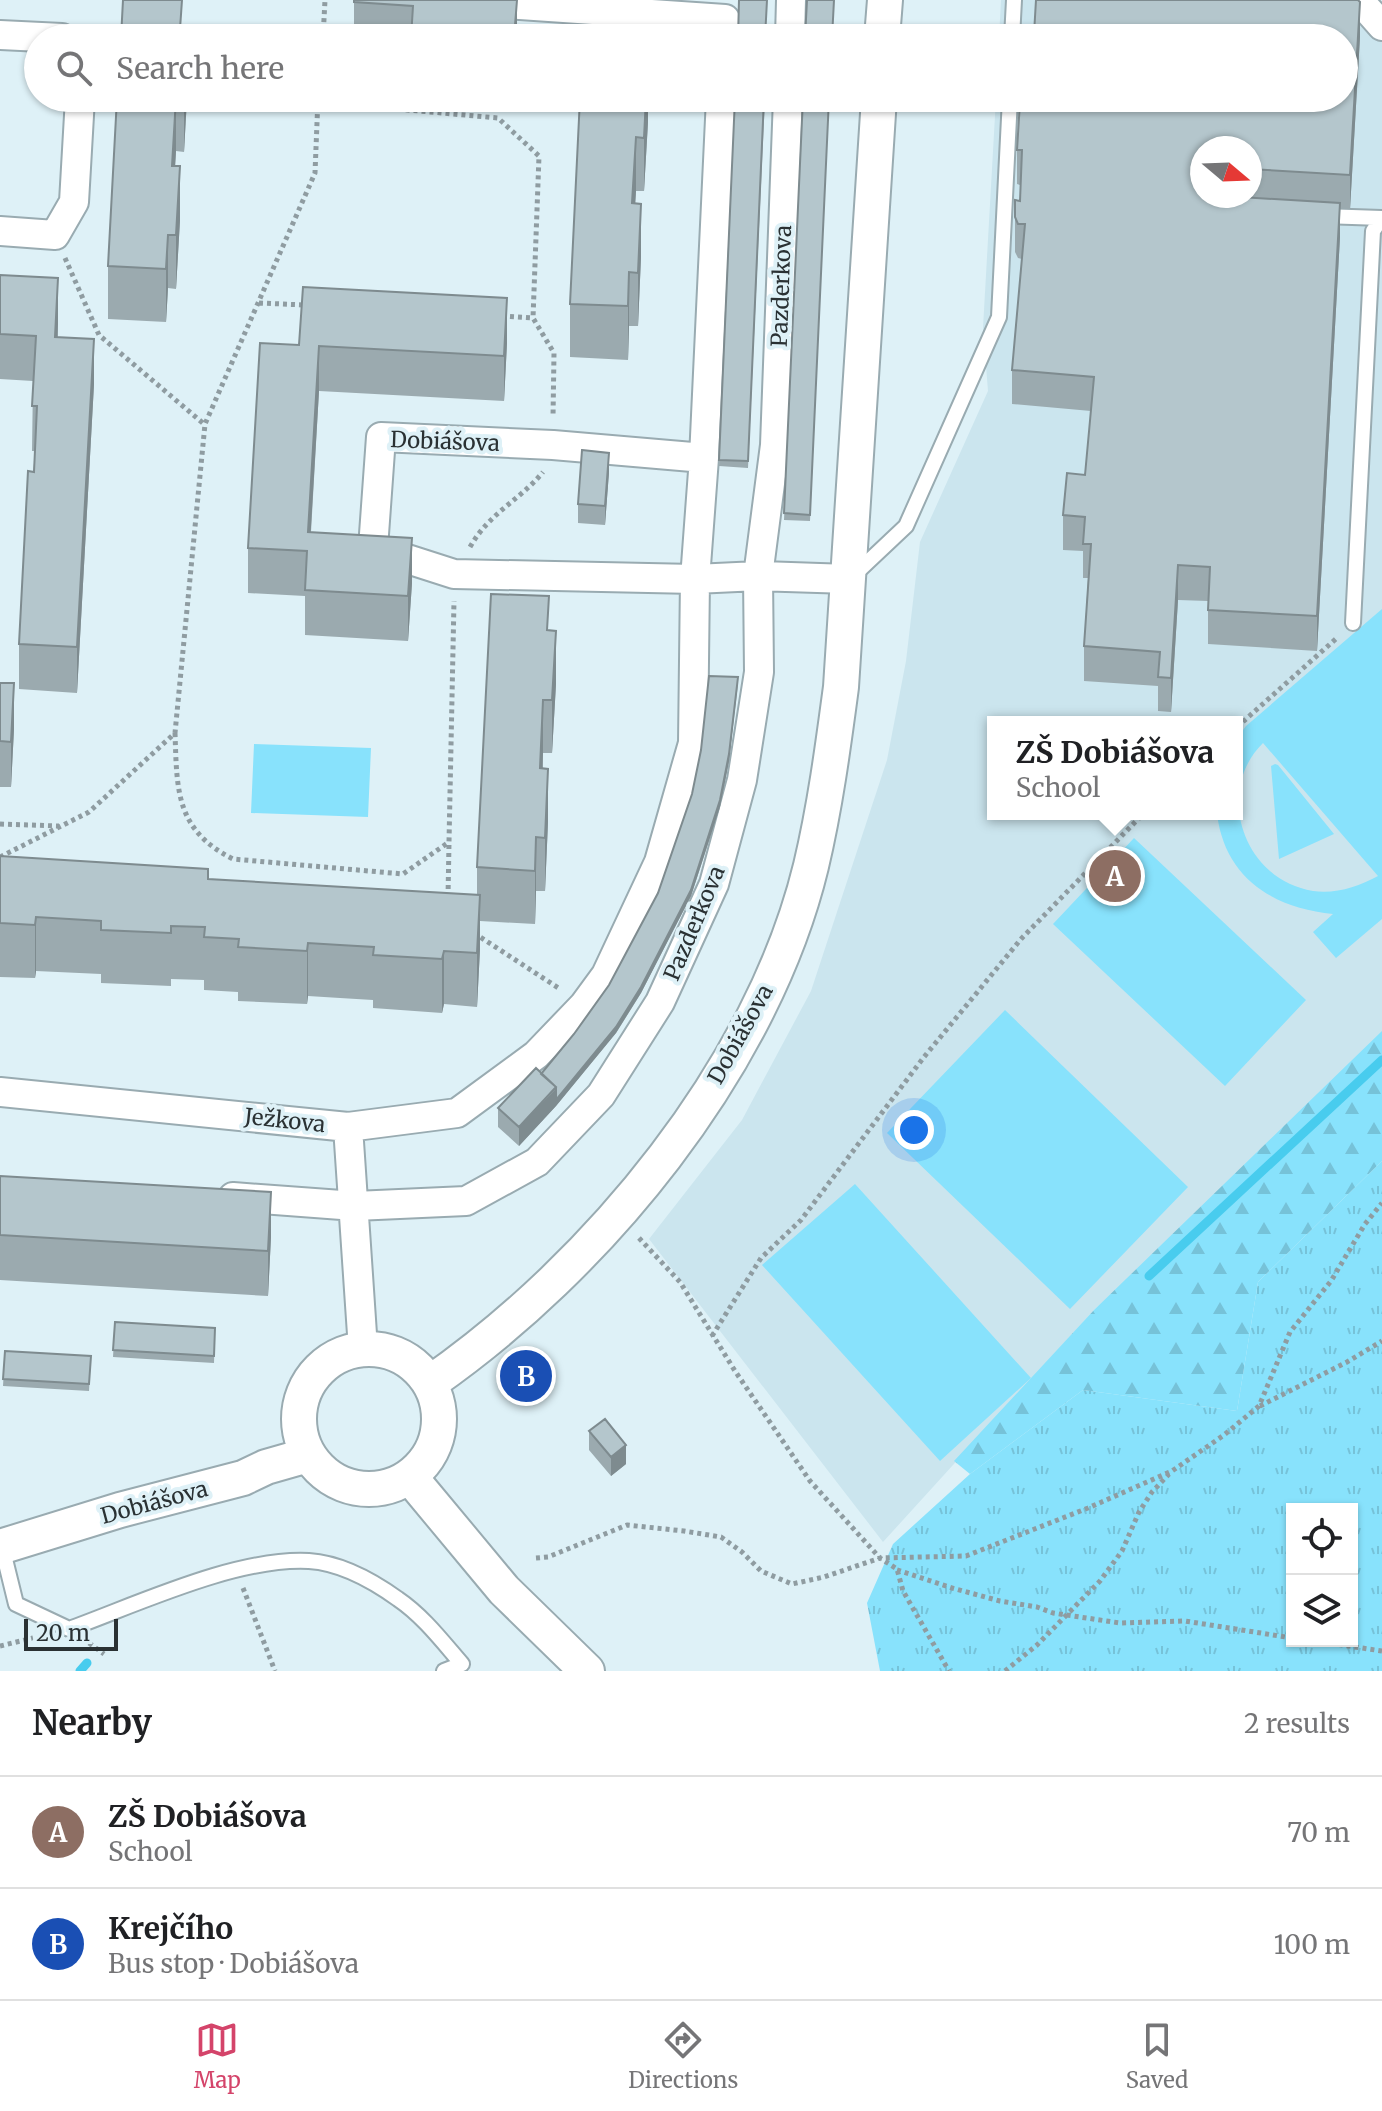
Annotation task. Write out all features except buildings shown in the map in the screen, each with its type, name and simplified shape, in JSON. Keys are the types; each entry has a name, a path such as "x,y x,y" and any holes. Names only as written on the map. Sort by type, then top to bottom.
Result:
{"street":[{"path":"446,0 725,19"},
{"path":"790,24 791,0"},
{"path":"883,24 885,0"},
{"path":"1359,0 1382,26"},
{"path":"0,35 24,36"},
{"path":"0,231 55,235 74,202 79,112"},
{"path":"348,1127 457,1113 536,1055 584,1005 606,975 659,862 693,743 695,579 704,458 720,112"},
{"name":"Pazderkova","path":"201,1195 355,1206 466,1201 537,1162 601,1095 652,1015 714,884 742,780 759,672 758,576 775,445 787,112"},
{"name":"Dobiášova","path":"430,1383 468,1357 523,1311 640,1189 696,1113 747,1030 783,952 811,868 829,775 841,687 878,112"},
{"name":"Dobiášova","path":"704,458 553,445 381,437 373,548 454,574 849,579"},
{"name":"Ježkova","path":"0,1092 348,1127 363,1349"},
{"path":"363,1349 383,1350 401,1356 418,1368 430,1383 439,1407 438,1434 428,1458 410,1477 388,1487 359,1489 341,1484 321,1471 308,1455 299,1418 307,1385 330,1360 363,1349"},
{"name":"Dobiášova","path":"1,1547 120,1510 243,1478 266,1467 308,1455"},
{"path":"410,1477 504,1590 587,1671"}],"lane":[{"path":"1013,24 1014,0"},
{"path":"849,579 906,526 999,317 1009,112"},
{"path":"1308,215 1382,218"},
{"path":"1353,623 1373,231 1382,218"},
{"path":"1,1547 16,1604 69,1629 236,1570 268,1562 312,1561 356,1574 399,1599 431,1627 464,1668"},
{"path":"444,1671 464,1668"}],"path":[{"path":"324,24 325,0"},
{"path":"318,112 315,173 205,424 175,733 178,792 194,829 214,849 233,859 403,874 449,842"},
{"path":"438,112 498,118 539,156 533,318 554,353 550,462 529,489 501,507 476,535 454,574 448,901"},
{"path":"55,235 99,335 205,424"},
{"path":"258,303 320,306"},
{"path":"488,315 533,318"},
{"path":"1243,722 1353,623"},
{"path":"0,857 89,812 175,733"},
{"path":"712,1336 761,1258 801,1220 924,1057 982,986 1021,939 1137,820"},
{"path":"0,824 62,826"},
{"path":"472,932 584,1005"},
{"path":"1259,1406 1290,1332 1331,1281 1365,1224 1382,1203"},
{"path":"639,1237 680,1282 712,1336 810,1481 880,1558 897,1569 1000,1601 1065,1615 1120,1623 1185,1621 1286,1637"},
{"path":"536,1558 548,1557 627,1525 721,1537 761,1571 792,1584 880,1558 966,1556 1075,1514 1172,1471 1259,1406 1382,1341"},
{"path":"1005,1671 1037,1645 1100,1581 1122,1551 1145,1502 1172,1471"},
{"path":"897,1569 903,1591 949,1671"},
{"path":"236,1570 275,1671"},
{"path":"1355,1647 1382,1651"}],"shaded area":[{"path":"1001,0 1346,0 1382,41 1382,1045 1094,1310 883,1542 649,1239 742,1120 811,991 887,760 906,661 920,542 988,391 983,328 995,112 1358,112 1358,24 1000,24"}],"green space":[{"path":"1382,609 1382,919 1336,958 1313,932 1333,914 1291,905 1256,886 1230,856 1218,820 1241,820 1253,852 1269,870 1289,883 1322,892 1347,889 1378,876 1263,743 1248,763 1243,777 1243,730"},
{"path":"254,744 371,748 368,817 251,813"},
{"path":"1275,764 1334,834 1279,859 1271,766"},
{"path":"1134,838 1306,1000 1225,1086 1053,924"},
{"path":"1005,1010 1188,1187 1070,1309 887,1133"},
{"path":"1382,1031 1382,1161 1258,1282 1237,1411 1083,1390 970,1474 954,1461 1094,1310"},
{"path":"1382,1161 1382,1671 880,1671 867,1603 893,1544 970,1474 1083,1390 1237,1411 1258,1282"},
{"path":"855,1184 1031,1378 940,1461 762,1265"}],"waterway":[{"path":"1149,1276 1382,1060"},
{"path":"80,1671 87,1663"}],"place":[{"name":"ZŠ Dobiášova","path":"1115,876"},
{"name":"Krejčího","path":"526,1376"}]}
